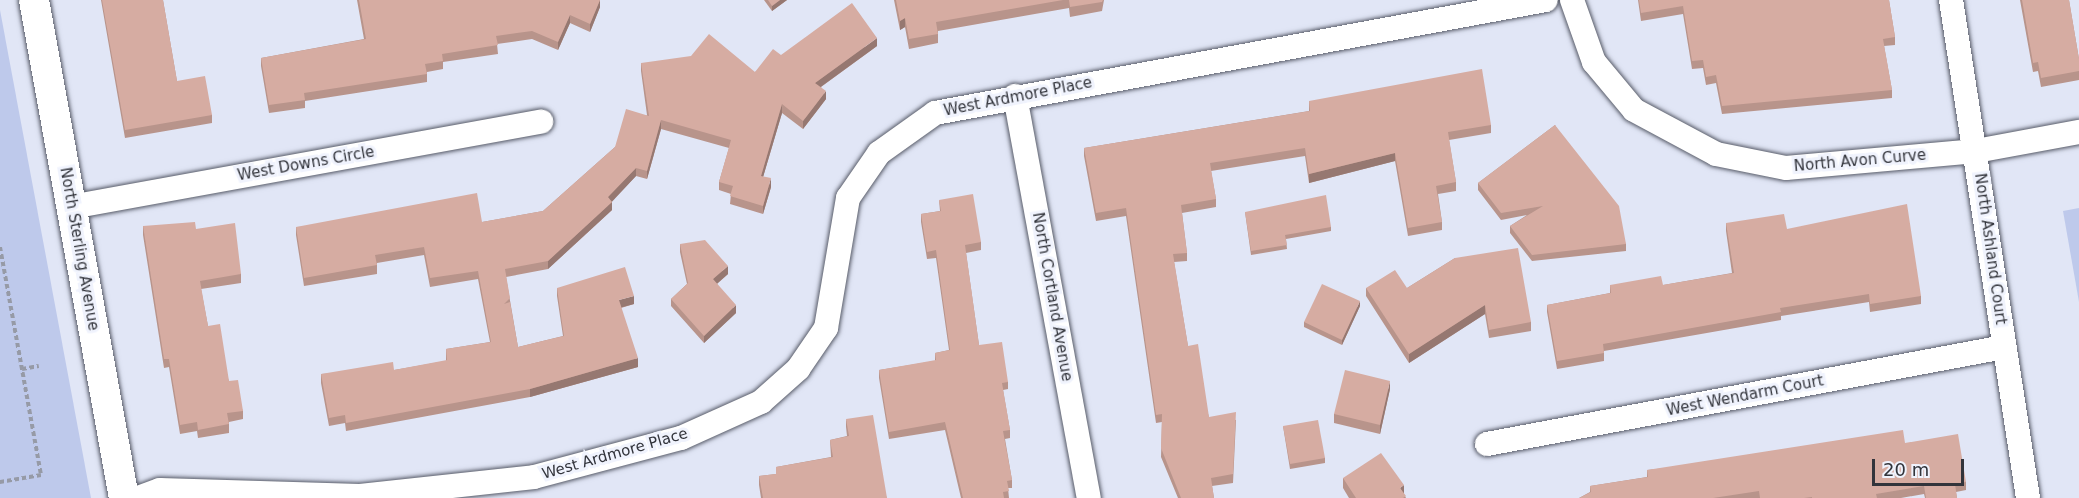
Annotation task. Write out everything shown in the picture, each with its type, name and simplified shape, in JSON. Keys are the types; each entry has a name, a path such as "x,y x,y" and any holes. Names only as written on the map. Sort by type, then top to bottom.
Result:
{"street":[{"name":"North Sterling Avenue","path":"34,0 124,498"},
{"name":"West Ardmore Place","path":"138,498 160,490 360,496 534,477 681,438 761,402 798,369 826,328 848,198 879,153 935,113 1015,96 1546,0"},
{"name":"North Avon Curve","path":"1572,0 1594,62 1634,110 1716,154 1786,168 1976,151 2079,132"},
{"name":"North Ashland Court","path":"1951,0 2028,498"},
{"name":"North Cortland Avenue","path":"1015,96 1089,498"},
{"name":"West Downs Circle","path":"71,207 541,122"},
{"name":"West Wendarm Court","path":"1487,444 2004,347"}],"path":[{"path":"0,247 41,475 0,482"},
{"path":"22,369 39,366"}],"shaded area":[{"path":"0,10 91,498 0,498"},
{"path":"2079,208 2079,302 2063,211"}],"building":[{"path":"102,0 163,0 177,81 205,76 212,115 125,130"},
{"path":"359,0 600,0 590,24 570,15 558,42 532,31 496,36 498,45 442,54 443,61 425,64 427,74 304,93 305,100 269,105 261,58 366,39"},
{"path":"768,0 780,0 772,6"},
{"path":"896,0 1063,0 936,22 938,34 909,39 905,18 900,21"},
{"path":"1069,0 1103,0 1070,7"},
{"path":"1639,0 1889,0 1895,37 1883,39 1892,90 1722,106 1716,75 1706,77 1703,60 1692,61 1683,6 1641,13"},
{"path":"2022,0 2069,0 2079,71 2041,78 2038,62 2033,63"},
{"path":"852,3 877,38 815,83 826,91 803,121 782,104 761,176 771,178 763,206 730,196 733,186 719,182 731,140 661,120 647,171 636,168 608,197 612,202 548,261 505,269 510,298 504,304 510,302 518,347 564,336 557,288 625,267 634,296 619,300 638,358 530,389 346,423 345,415 329,418 321,374 393,362 394,370 447,360 446,349 491,342 478,271 430,278 424,247 375,255 377,265 304,278 296,227 477,193 482,222 543,211 615,147 626,109 649,116 641,63 691,56 709,34 755,72 773,49 781,55"},
{"path":"1482,69 1491,125 1448,132 1456,182 1436,186 1442,222 1408,228 1395,153 1309,174 1305,148 1210,163 1216,199 1181,205 1187,253 1173,254 1188,346 1198,344 1209,417 1236,412 1233,474 1211,478 1214,498 1181,498 1161,448 1162,414 1156,415 1126,208 1096,213 1084,148 1310,111 1309,101"},
{"path":"1555,125 1619,206 1626,244 1532,255 1510,226 1543,206 1501,213 1478,183"},
{"path":"973,194 981,242 965,245 979,345 1002,342 1008,382 1002,383 1010,430 1003,431 1012,480 1007,481 1009,491 1003,492 1004,498 963,498 945,422 889,432 879,370 936,360 935,353 950,350 936,250 927,252 921,214 941,211 939,200"},
{"path":"1326,195 1331,227 1285,235 1287,245 1251,251 1245,212"},
{"path":"1907,204 1921,296 1870,304 1869,294 1780,308 1781,312 1603,344 1604,353 1557,361 1547,305 1611,293 1610,285 1661,276 1663,285 1734,273 1726,223 1784,214 1787,229"},
{"path":"195,222 196,229 235,223 241,274 200,281 208,326 220,324 229,381 238,380 243,411 227,413 229,424 198,430 197,422 180,425 169,359 164,359 143,226"},
{"path":"705,240 728,266 713,279 736,305 704,336 671,299 688,283 680,244"},
{"path":"1518,248 1531,322 1489,330 1485,305 1409,354 1366,288 1395,270 1407,288 1455,258"},
{"path":"1322,284 1360,301 1342,340 1304,322"},
{"path":"1345,370 1390,381 1380,425 1334,414"},
{"path":"873,415 887,498 763,498 759,476 776,474 776,467 833,457 830,440 849,436 846,419"},
{"path":"1318,420 1325,458 1290,464 1283,426"},
{"path":"1903,430 1905,443 1958,434 1966,482 1955,484 1957,498 1926,498 1924,486 1876,494 1877,498 1760,498 1759,491 1713,498 1579,498 1591,492 1590,486 1648,477 1647,470"},
{"path":"1381,453 1404,485 1400,488 1406,496 1403,498 1356,498 1343,478"}]}
